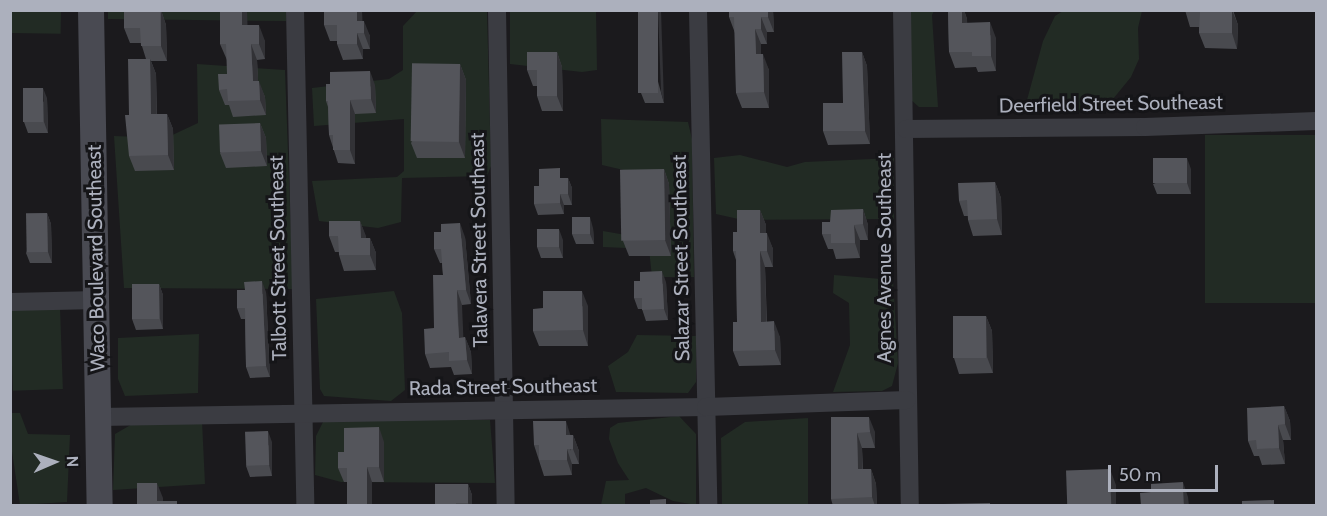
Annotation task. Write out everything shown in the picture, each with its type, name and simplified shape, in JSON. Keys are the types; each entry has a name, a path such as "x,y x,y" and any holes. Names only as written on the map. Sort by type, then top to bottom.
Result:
{"street":[{"name":"Waco Boulevard Southeast","path":"91,10 100,506"},
{"name":"Talbott Street Southeast","path":"295,10 305,506"},
{"name":"Talavera Street Southeast","path":"497,10 506,506"},
{"name":"Salazar Street Southeast","path":"698,10 708,506"},
{"name":"Agnes Avenue Southeast","path":"902,10 906,129 907,400 910,506"},
{"name":"Deerfield Street Southeast","path":"906,129 1145,127 1317,121"},
{"path":"10,302 97,300"},
{"name":"Rada Street Southeast","path":"99,417 706,407 907,400"}],"shaded area":[{"path":"11,10 61,11 61,34 11,33"},
{"path":"286,10 286,21 108,19 108,11"},
{"path":"417,11 487,11 491,166 487,176 402,178 401,222 378,228 319,221 312,181 397,177 404,171 404,119 314,126 312,88 389,79 403,70 403,26"},
{"path":"510,11 596,11 597,70 582,72 510,64"},
{"path":"908,11 934,11 932,15 938,107 919,107 911,100"},
{"path":"1063,11 1142,11 1138,28 1139,59 1131,77 1104,110 1024,111 1043,41 1055,16"},
{"path":"197,64 285,70 293,289 124,288 114,136 166,138 198,123"},
{"path":"601,119 688,122 692,139 694,277 652,277 649,249 603,247 603,231 643,238 628,171 602,165"},
{"path":"1205,135 1316,135 1316,303 1205,303"},
{"path":"740,155 787,167 805,162 894,158 894,219 743,220 716,214 714,158"},
{"path":"834,275 893,280 898,363 892,386 882,391 833,392 850,345 849,303 833,293"},
{"path":"394,291 402,313 405,390 391,401 324,396 320,389 316,299"},
{"path":"60,307 63,389 13,391 10,309"},
{"path":"199,334 198,393 125,396 118,379 118,338"},
{"path":"637,335 696,336 696,382 688,393 616,392 608,366 628,352"},
{"path":"11,413 20,413 28,434 70,435 67,502 20,505 11,445"},
{"path":"679,416 696,434 696,505 673,501 646,488 625,494 625,505 601,505 606,481 629,480 618,463 609,439 610,428 618,423"},
{"path":"325,418 490,420 495,483 341,482 315,475 316,436"},
{"path":"808,418 808,505 722,505 721,438 745,422"},
{"path":"202,421 205,484 113,490 115,434 134,423"}],"building":[{"path":"124,10 160,10 161,46 141,46 140,28 124,28"},
{"path":"220,10 242,10 242,25 259,25 259,44 251,44 253,81 259,81 260,100 228,101 227,89 219,90 218,74 227,74 226,44 220,44"},
{"path":"324,10 357,10 357,21 364,21 364,33 357,33 357,44 337,44 337,25 324,25"},
{"path":"638,10 658,10 658,93 638,93"},
{"path":"729,10 768,10 768,17 761,17 761,29 755,29 756,54 763,54 764,92 736,93 734,17 729,17"},
{"path":"948,10 962,10 962,23 990,22 991,56 972,56 972,52 949,52"},
{"path":"1185,10 1232,10 1232,33 1199,33 1200,12 1185,12"},
{"path":"527,52 557,52 557,96 537,96 537,70 527,70"},
{"path":"842,52 862,52 865,131 823,131 823,103 843,103"},
{"path":"128,59 150,59 151,114 167,114 168,155 129,156 125,115 129,115"},
{"path":"412,63 460,64 459,142 411,141"},
{"path":"370,71 371,99 350,100 350,150 333,150 333,135 329,135 328,101 326,101 326,84 330,84 330,72"},
{"path":"23,88 43,88 43,122 23,122"},
{"path":"260,123 261,151 220,152 219,124"},
{"path":"1153,158 1187,158 1187,183 1153,183"},
{"path":"560,168 560,178 568,178 568,194 560,194 560,203 534,204 534,186 539,186 539,169"},
{"path":"664,169 665,240 621,241 620,170"},
{"path":"995,182 997,219 968,220 967,200 959,201 958,183"},
{"path":"863,209 863,224 854,225 855,243 831,243 831,234 822,234 822,222 830,222 831,210"},
{"path":"737,210 760,210 760,233 767,233 767,251 760,251 761,322 774,321 775,350 733,351 733,322 737,322 736,251 733,251 733,232 737,232"},
{"path":"26,213 47,213 48,252 27,252"},
{"path":"572,217 590,217 590,234 572,234"},
{"path":"329,221 360,221 361,238 370,238 370,255 339,255 338,236 329,236"},
{"path":"460,223 466,290 457,290 457,310 459,338 465,337 467,360 449,361 449,352 425,354 424,329 434,328 433,275 443,275 441,249 434,249 434,232 441,232 441,224"},
{"path":"537,229 559,229 559,247 537,247"},
{"path":"662,271 664,309 642,310 642,298 634,298 634,281 640,281 640,272"},
{"path":"262,281 266,366 246,367 245,308 237,308 237,290 245,290 244,282"},
{"path":"132,284 159,284 159,319 132,319"},
{"path":"543,291 582,291 583,330 533,331 533,309 543,308"},
{"path":"953,316 986,316 986,358 953,358"},
{"path":"1284,406 1285,424 1278,425 1279,448 1257,449 1256,440 1248,441 1247,408"},
{"path":"831,417 869,417 870,432 857,433 858,469 871,469 872,497 831,499"},
{"path":"533,421 566,421 566,435 573,435 573,449 567,449 567,460 539,460 539,445 534,445"},
{"path":"379,427 379,467 367,467 367,506 347,506 347,468 338,468 338,452 344,452 344,428"},
{"path":"268,431 269,465 246,466 245,432"},
{"path":"1110,469 1111,506 1067,506 1066,471"},
{"path":"1183,482 1184,506 1141,506 1140,493 1151,492 1151,484"},
{"path":"137,483 157,483 157,501 177,501 177,506 137,506"},
{"path":"435,484 468,484 468,503 456,503 456,506 435,506"},
{"path":"666,499 666,506 650,506 650,500"},
{"path":"1274,500 1274,506 1242,506 1242,501"},
{"path":"990,503 990,506 943,506 943,504"}]}
